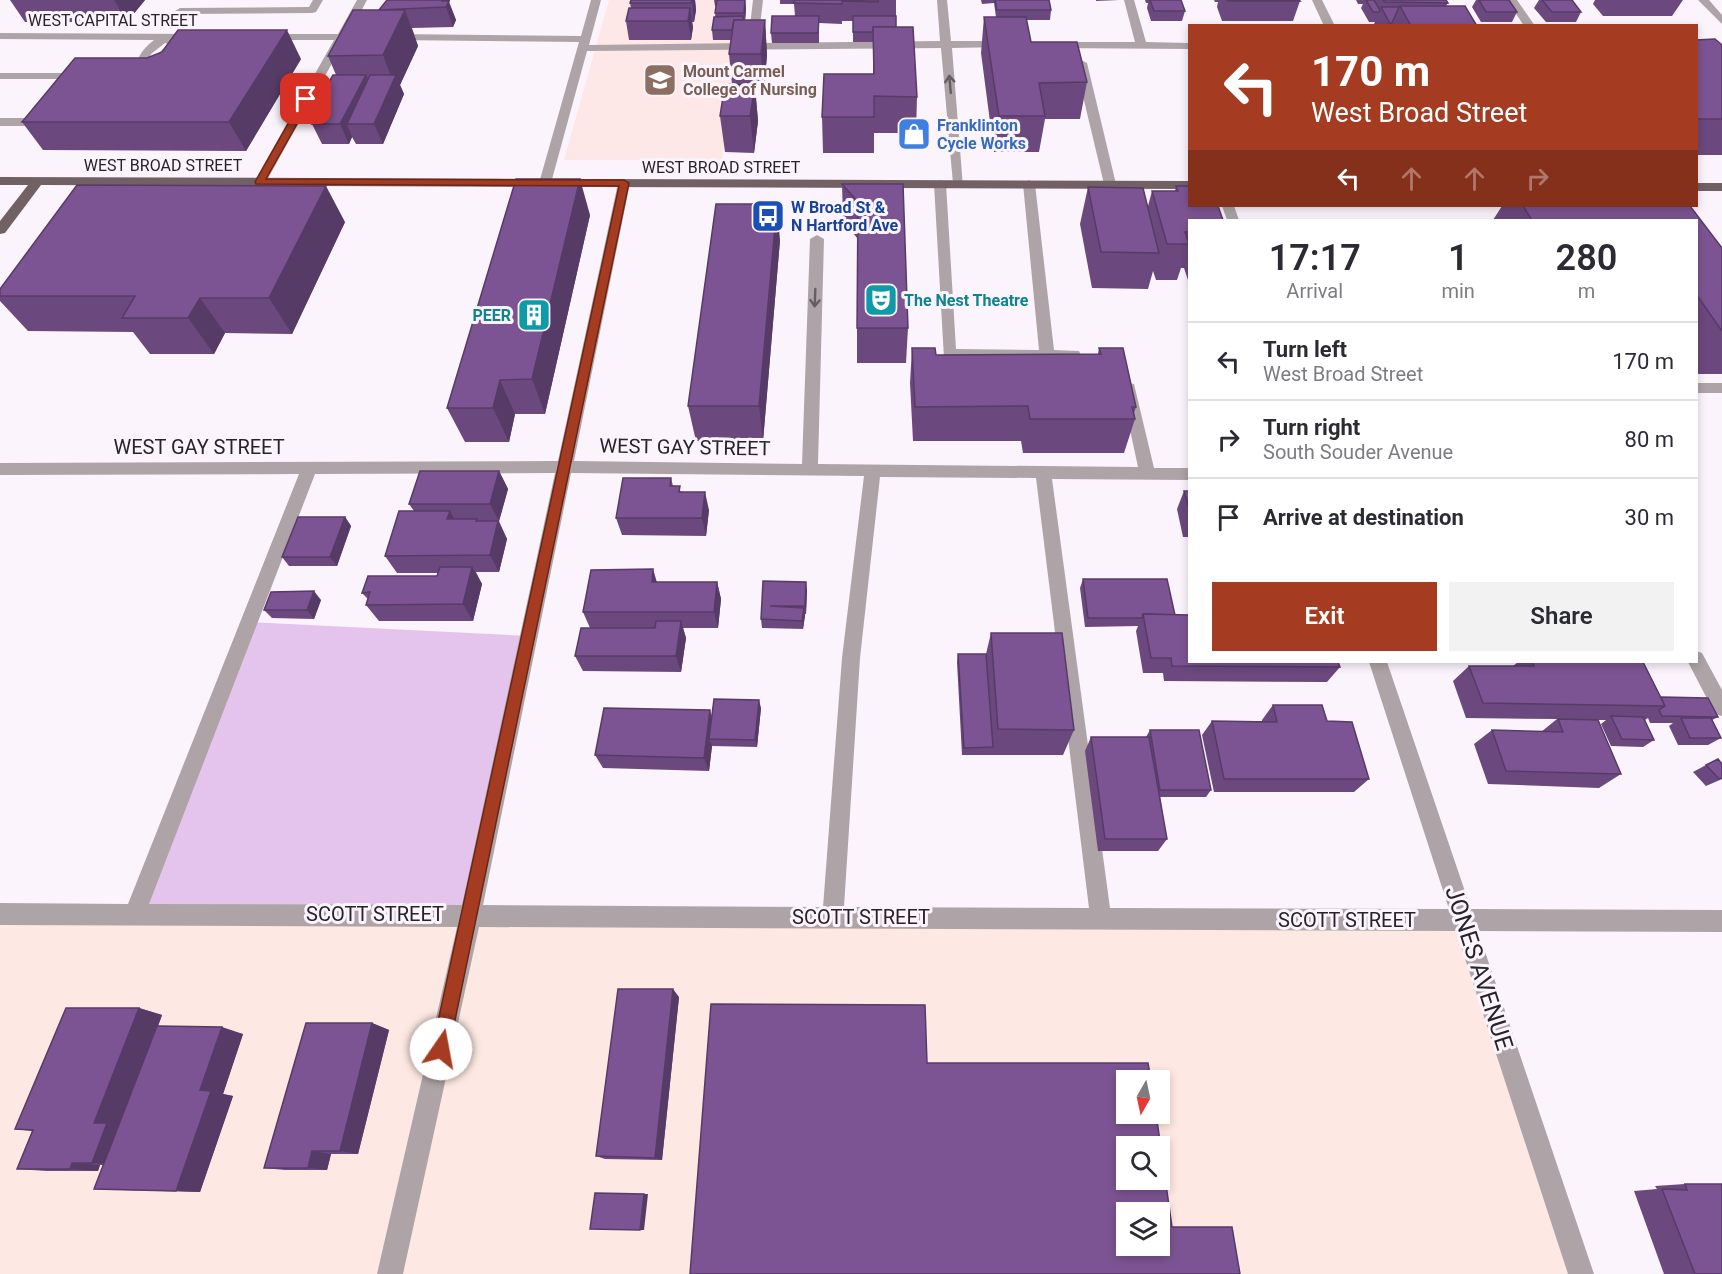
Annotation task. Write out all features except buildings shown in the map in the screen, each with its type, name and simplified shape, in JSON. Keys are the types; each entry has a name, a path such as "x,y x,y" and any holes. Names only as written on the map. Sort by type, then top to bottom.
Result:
{"main road":[{"name":"WEST BROAD STREET","path":"0,181 1188,185"},
{"path":"0,230 37,181"},
{"path":"1698,187 1722,187"}],"street":[{"path":"133,79 140,62 188,0"},
{"path":"170,26 312,10 318,0"},
{"path":"260,182 362,0"},
{"path":"545,183 597,0"},
{"path":"752,46 758,0"},
{"path":"942,0 959,184"},
{"path":"1129,0 1142,46"},
{"path":"1317,0 1329,24"},
{"path":"1512,0 1529,24"},
{"path":"1702,0 1722,21"},
{"name":"WEST CAPITAL STREET","path":"0,36 170,26 213,37"},
{"path":"248,37 752,46 1017,44"},
{"path":"1041,45 1188,46"},
{"path":"1077,45 1110,184"},
{"path":"0,75 94,76"},
{"path":"0,122 55,122"},
{"path":"390,1274 471,914 624,183"},
{"path":"940,184 949,354 1090,356"},
{"path":"1029,184 1047,354"},
{"path":"810,470 817,239"},
{"path":"1125,368 1147,473"},
{"path":"1698,388 1722,388"},
{"name":"WEST GAY STREET","path":"0,469 566,467 1188,474"},
{"path":"134,915 309,468"},
{"path":"833,916 851,658 873,470"},
{"path":"1044,472 1101,918"},
{"name":"JONES AVENUE","path":"1378,663 1581,1274"},
{"path":"1698,663 1722,708"},
{"name":"SCOTT STREET","path":"0,914 471,914 1722,921"}],"shaded area":[{"name":"Mount Carmel College of Nursing","path":"609,0 744,0 722,160 564,160"},
{"path":"248,622 530,636 471,914 134,915"},
{"path":"0,914 1464,921 1581,1274 0,1274"}],"place":[{"name":"Mount Carmel College of Nursing","path":"660,80"},
{"name":"Franklinton Cycle Works","path":"914,134"},
{"name":"W Broad St & N Hartford Ave","path":"768,216"},
{"name":"The Nest Theatre","path":"881,300"},
{"name":"PEER","path":"534,315"}],"route":[{"path":"306,99 260,182 624,183 566,467 441,1049"}]}
